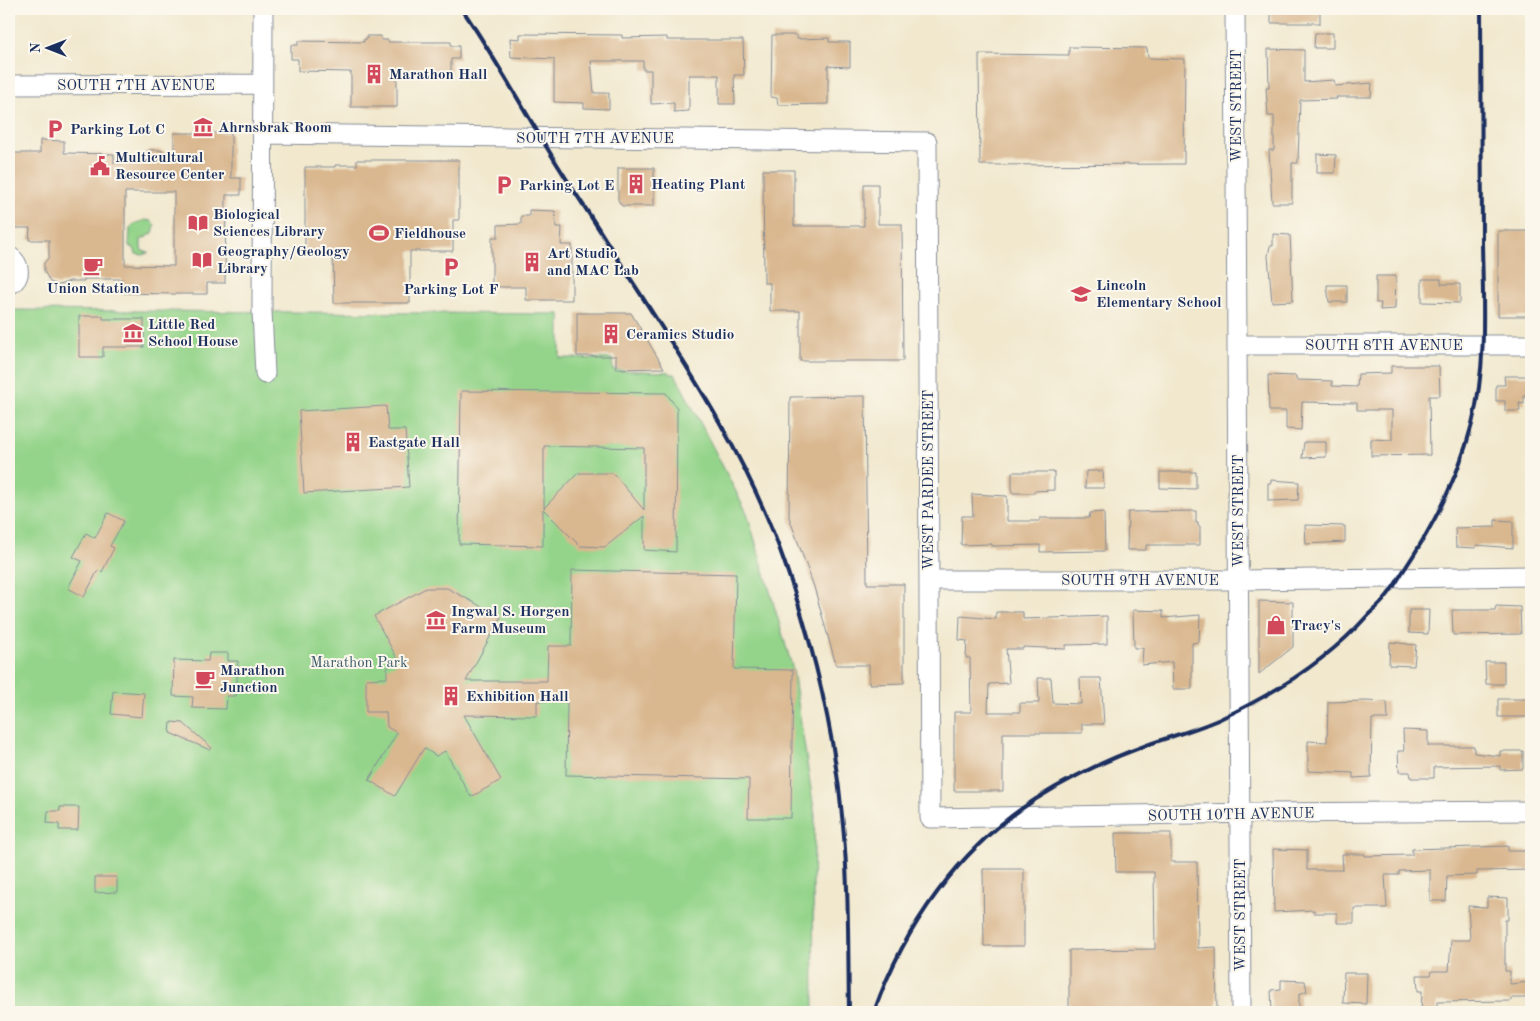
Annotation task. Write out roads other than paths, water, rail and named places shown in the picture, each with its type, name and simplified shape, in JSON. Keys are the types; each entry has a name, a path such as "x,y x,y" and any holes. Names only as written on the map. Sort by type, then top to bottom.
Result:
{"street":[{"path":"263,9 262,311 265,374"},
{"name":"WEST STREET","path":"1235,9 1240,1012"},
{"name":"SOUTH 7TH AVENUE","path":"9,85 263,84"},
{"name":"SOUTH 7TH AVENUE","path":"263,134 927,142"},
{"name":"WEST PARDEE STREET","path":"927,142 930,818"},
{"path":"9,256 17,263 18,271 15,281 9,285"},
{"name":"SOUTH 8TH AVENUE","path":"1237,345 1531,345"},
{"name":"SOUTH 9TH AVENUE","path":"929,580 1238,580 1531,576"},
{"name":"SOUTH 10TH AVENUE","path":"930,818 1531,811"}],"railway":[{"path":"462,9 555,161 678,352 726,433 748,475 784,561 814,658 835,758 843,825 846,872 849,1012"},
{"path":"874,1012 886,980 918,920 937,892 982,841 1036,799 1076,776 1132,750 1220,719 1280,687 1336,647 1382,602 1415,553 1453,481 1467,443 1480,379 1483,311 1481,9"}],"place":[{"name":"Marathon Hall","path":"374,74"},
{"name":"Ahrnsbrak Room","path":"203,127"},
{"name":"Parking Lot C","path":"55,129"},
{"name":"Multicultural Resource Center","path":"100,166"},
{"name":"Heating Plant","path":"636,184"},
{"name":"Parking Lot E","path":"504,185"},
{"name":"Biological Sciences Library","path":"198,223"},
{"name":"Fieldhouse","path":"379,233"},
{"name":"Geography/Geology Library","path":"202,260"},
{"name":"Art Studio and MAC Lab","path":"532,262"},
{"name":"Union Station","path":"93,266"},
{"name":"Parking Lot F","path":"451,267"},
{"name":"Lincoln Elementary School","path":"1081,294"},
{"name":"Little Red School House","path":"133,333"},
{"name":"Ceramics Studio","path":"611,334"},
{"name":"Eastgate Hall","path":"353,442"},
{"name":"Ingwal S. Horgen Farm Museum","path":"436,620"},
{"name":"Tracy's","path":"1276,625"},
{"name":"Marathon Junction","path":"205,679"},
{"name":"Exhibition Hall","path":"451,696"}],"park label":[{"name":"Marathon Park","path":"359,662"}]}
